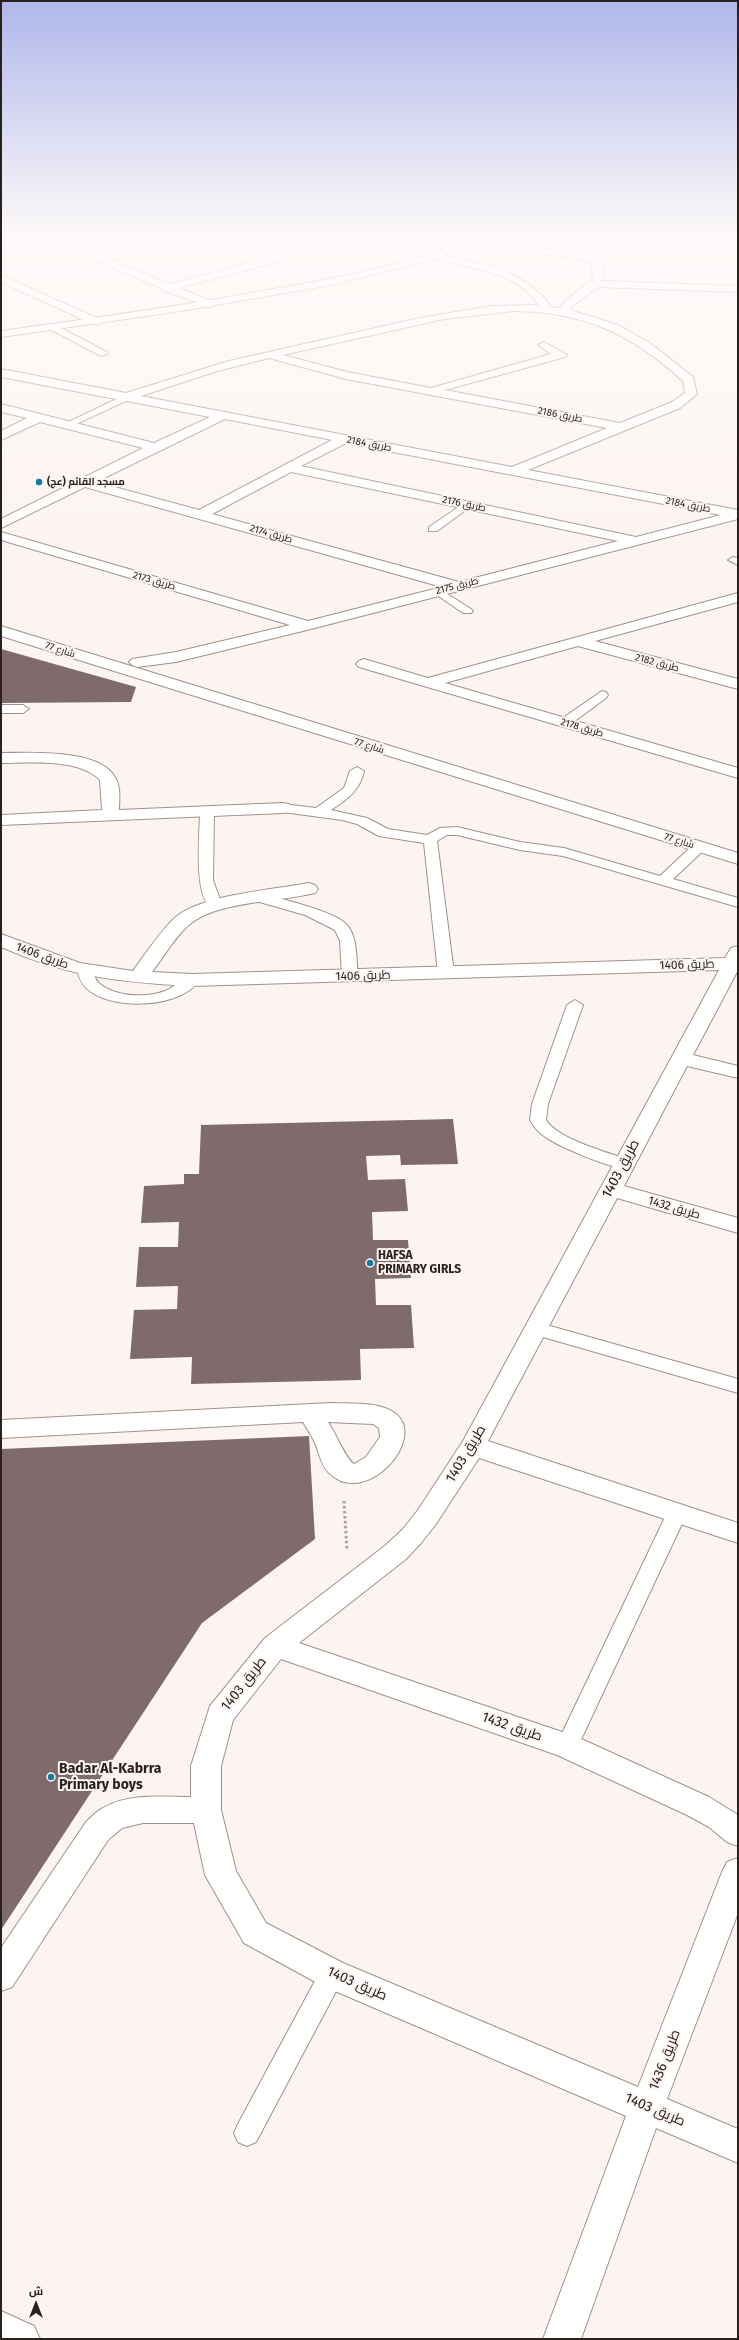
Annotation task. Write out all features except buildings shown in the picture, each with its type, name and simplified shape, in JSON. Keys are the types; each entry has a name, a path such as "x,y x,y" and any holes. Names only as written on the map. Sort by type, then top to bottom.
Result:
{"street":[{"name":"طريق 2186","path":"127,398 214,369 297,348"},
{"name":"طريق 2186","path":"431,390 561,355 550,348"},
{"name":"طريق 2186","path":"511,472 619,427 676,406 691,394 689,380 668,360 650,348"},
{"name":"طريق 2186","path":"270,354 325,370 619,427"},
{"name":"طريق 2184","path":"1,373 511,472 738,514"},
{"path":"1,408 155,446"},
{"path":"1,524 86,483 155,446 222,416"},
{"path":"1,436 38,418"},
{"path":"202,514 343,439"},
{"name":"طريق 2176","path":"291,468 636,541"},
{"name":"طريق 2174","path":"86,483 202,514 456,586"},
{"name":"طريق 2175","path":"174,665 307,626 456,586 738,514"},
{"name":"طريق 2173","path":"1,536 307,626"},
{"path":"426,683 738,597"},
{"name":"شارع 77","path":"1,620 137,662 174,665 738,843"},
{"name":"شارع 77","path":"1,631 738,859"},
{"name":"طريق 2182","path":"577,641 738,684"},
{"name":"طريق 2178","path":"364,664 738,773"},
{"path":"1,758 68,761 97,770 106,777 109,785 111,816"},
{"path":"1,820 282,808"},
{"path":"138,978 182,922 196,912 215,904 261,898 309,889"},
{"name":"طريق 1406","path":"1,940 26,951 84,969 138,978 192,980 446,973 735,958"},
{"name":"طريق 1403","path":"735,958 473,1446 427,1517 412,1536 396,1552 275,1646 220,1715 206,1766 206,1810 221,1875 255,1934 332,1974 647,2106 738,2146"},
{"path":"681,1058 738,1072"},
{"name":"طريق 1432","path":"610,1190 738,1226"},
{"path":"1,1429 310,1413 377,1415 391,1424 393,1438 371,1470 356,1474 342,1470 335,1461 323,1434 310,1413"},
{"path":"473,1446 738,1533"},
{"name":"طريق 1432","path":"275,1646 567,1746 698,1806 720,1818 738,1833"},
{"path":"1,1976 97,1831 113,1817 143,1810 206,1810"},
{"name":"طريق 1436","path":"562,2339 647,2106 738,1872"},
{"path":"1,2328 21,2339"}],"lane":[{"path":"93,348 104,354"},
{"path":"67,425 127,398"},
{"path":"433,529 466,505"},
{"path":"438,591 467,610"},
{"path":"564,723 602,695"},
{"path":"1,709 23,709"},
{"path":"318,812 346,794 353,786 357,770"},
{"path":"282,808 353,818 392,835 430,840 436,835 457,831 520,846 578,855 738,903"},
{"path":"207,812 206,880 215,904"},
{"path":"430,840 446,973"},
{"path":"664,880 699,847"},
{"path":"261,898 316,914 341,927 347,941 350,976"},
{"path":"84,969 84,977 90,985 104,993 140,1000 171,994 192,980"},
{"path":"575,1005 540,1104 538,1120 542,1127 558,1137 624,1164"},
{"path":"536,1328 738,1386"},
{"path":"567,1746 677,1513"},
{"path":"247,2133 332,1974"}],"path":[{"path":"342,1470 349,1549 344,1556"}],"place":[{"name":"مسجد القائم (عج)","path":"39,482"},
{"name":"HAFSA PRIMARY GIRLS","path":"370,1263"},
{"name":"Badar Al-Kabrra Primary boys","path":"51,1777"}]}
